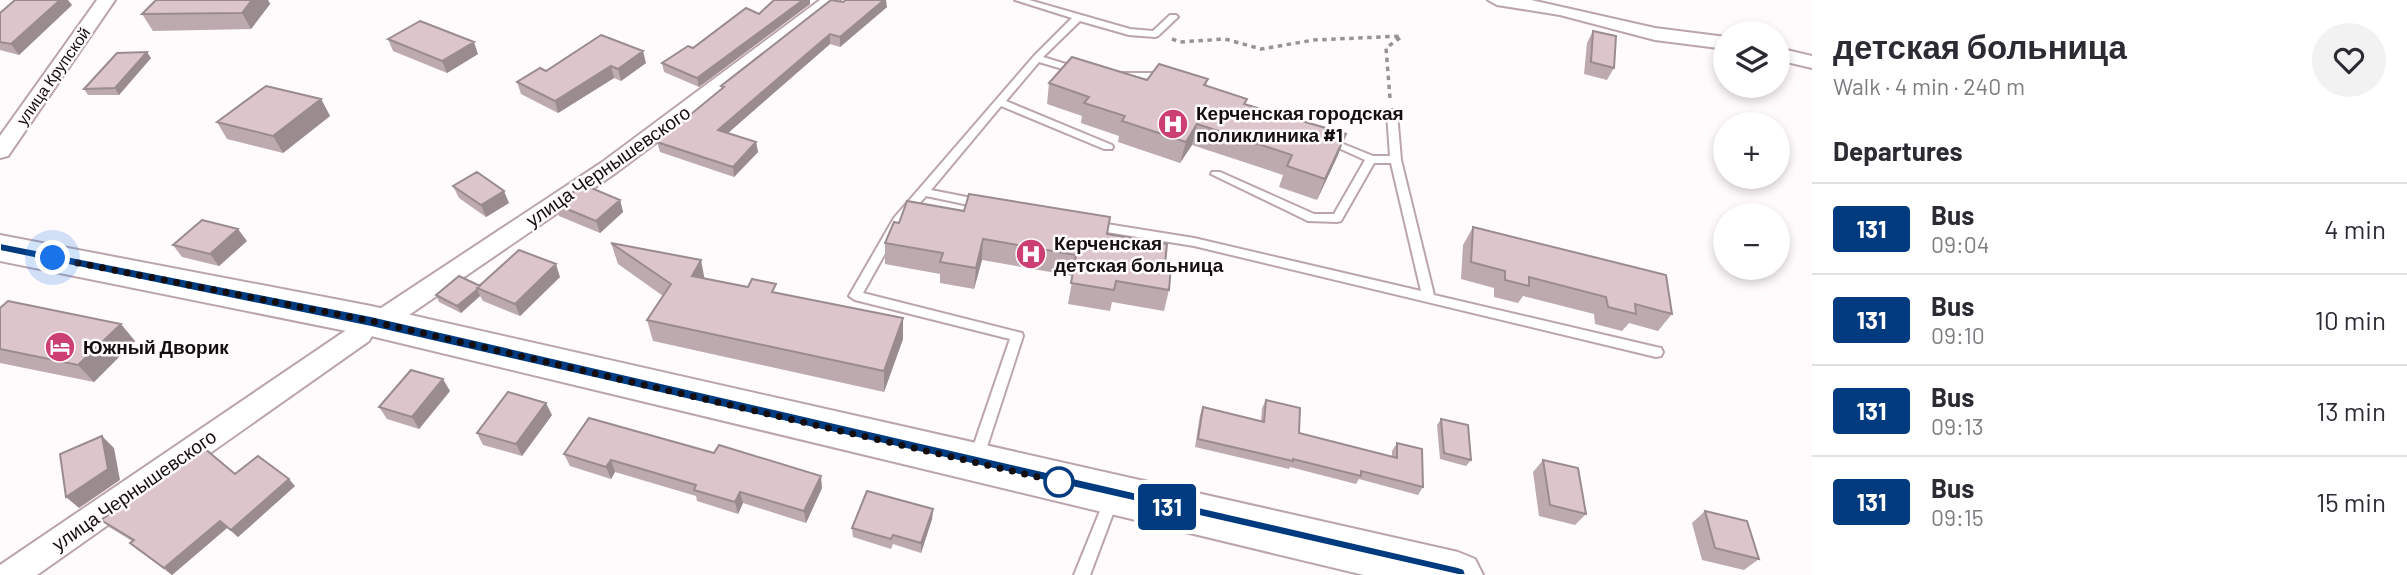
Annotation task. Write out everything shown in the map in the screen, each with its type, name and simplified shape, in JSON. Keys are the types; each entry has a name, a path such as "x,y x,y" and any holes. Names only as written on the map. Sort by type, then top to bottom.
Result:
{"main road":[{"path":"0,248 369,329 973,470 1377,575"},
{"path":"0,262 369,329"},
{"path":"1108,503 1458,575"}],"street":[{"name":"улица Крупской","path":"0,151 106,0"},
{"name":"улица Чернышевского","path":"11,575 673,122 831,0"},
{"path":"1497,0 1560,10 1655,34 1713,41"},
{"path":"1790,57 1812,62"}],"lane":[{"path":"1019,0 1129,32 1155,34 1173,17"},
{"path":"973,470 1017,336 855,296 898,221 1037,58 1078,18"},
{"path":"1037,58 1094,76"},
{"path":"1107,76 1157,76 1177,82"},
{"path":"999,102 1108,147"},
{"path":"1392,113 1396,160 1428,297"},
{"path":"1310,134 1346,146 1371,159 1396,160"},
{"path":"1216,174 1312,218 1337,218 1371,159"},
{"path":"925,192 1002,208"},
{"path":"1079,223 1194,242 1656,352"},
{"path":"1082,575 1108,503"}],"path":[{"path":"1180,42 1225,39 1261,49 1314,40 1403,36 1386,48 1389,89"}],"building":[{"path":"15,0 60,0 11,44 0,42 0,13"},
{"path":"156,0 252,0 242,13 142,14"},
{"path":"774,0 803,0 697,78 662,63 688,46 693,48 746,8 759,14"},
{"path":"831,0 884,0 840,37 830,34 718,130 756,142 733,167 657,142 724,87 721,86"},
{"path":"420,21 474,42 442,61 388,39"},
{"path":"1593,31 1616,36 1614,68 1591,62"},
{"path":"601,35 643,51 618,69 611,66 555,101 517,82 540,68 546,71"},
{"path":"147,52 115,88 84,89 117,53"},
{"path":"1072,57 1147,80 1159,64 1208,79 1204,85 1247,99 1244,104 1346,134 1325,179 1287,166 1292,155 1197,124 1186,142 1122,121 1125,116 1084,103 1089,97 1049,83"},
{"path":"266,86 321,99 273,136 217,122"},
{"path":"477,172 504,191 481,205 453,186"},
{"path":"584,185 620,200 596,221 555,204"},
{"path":"969,194 1110,217 1107,234 1167,244 1165,264 1171,265 1169,290 1116,281 1114,290 1071,283 1076,255 983,239 976,268 940,262 943,253 885,243 894,222 899,223 907,201 964,211"},
{"path":"202,220 238,229 210,254 173,245"},
{"path":"1473,227 1666,275 1672,314 1635,304 1636,314 1608,307 1606,297 1529,277 1529,286 1505,280 1505,271 1471,262"},
{"path":"611,243 701,260 692,276 748,287 752,279 776,284 772,292 903,318 884,371 647,320 671,284"},
{"path":"519,250 556,264 515,304 477,288"},
{"path":"459,276 480,286 457,306 436,295"},
{"path":"8,301 121,324 78,365 0,349 0,308"},
{"path":"411,370 443,379 412,417 379,407"},
{"path":"508,392 546,403 516,444 477,433"},
{"path":"1266,400 1300,408 1299,433 1397,458 1397,443 1422,449 1423,487 1361,471 1361,476 1198,439 1203,407 1264,422"},
{"path":"589,418 714,453 719,445 821,476 804,511 740,492 735,502 694,490 696,485 611,460 606,467 564,454"},
{"path":"1441,419 1468,425 1471,460 1444,453"},
{"path":"102,436 108,469 66,497 60,454"},
{"path":"204,448 235,474 258,456 289,479 231,530 220,521 164,568 130,543 134,540 101,520"},
{"path":"1543,460 1578,468 1586,514 1550,505"},
{"path":"867,491 933,509 921,543 893,535 891,539 852,528"},
{"path":"1705,511 1747,521 1759,559 1715,548"}],"bus line":[{"name":"131","path":"0,248 371,321 1458,575"}],"place":[{"name":"Керченская городская поликлиника #1","path":"1173,124"},
{"name":"Керченская детская больница","path":"1031,254"},
{"name":"Южный Дворик","path":"60,347"}],"route":[{"path":"53,258 371,321 1059,482"}]}
